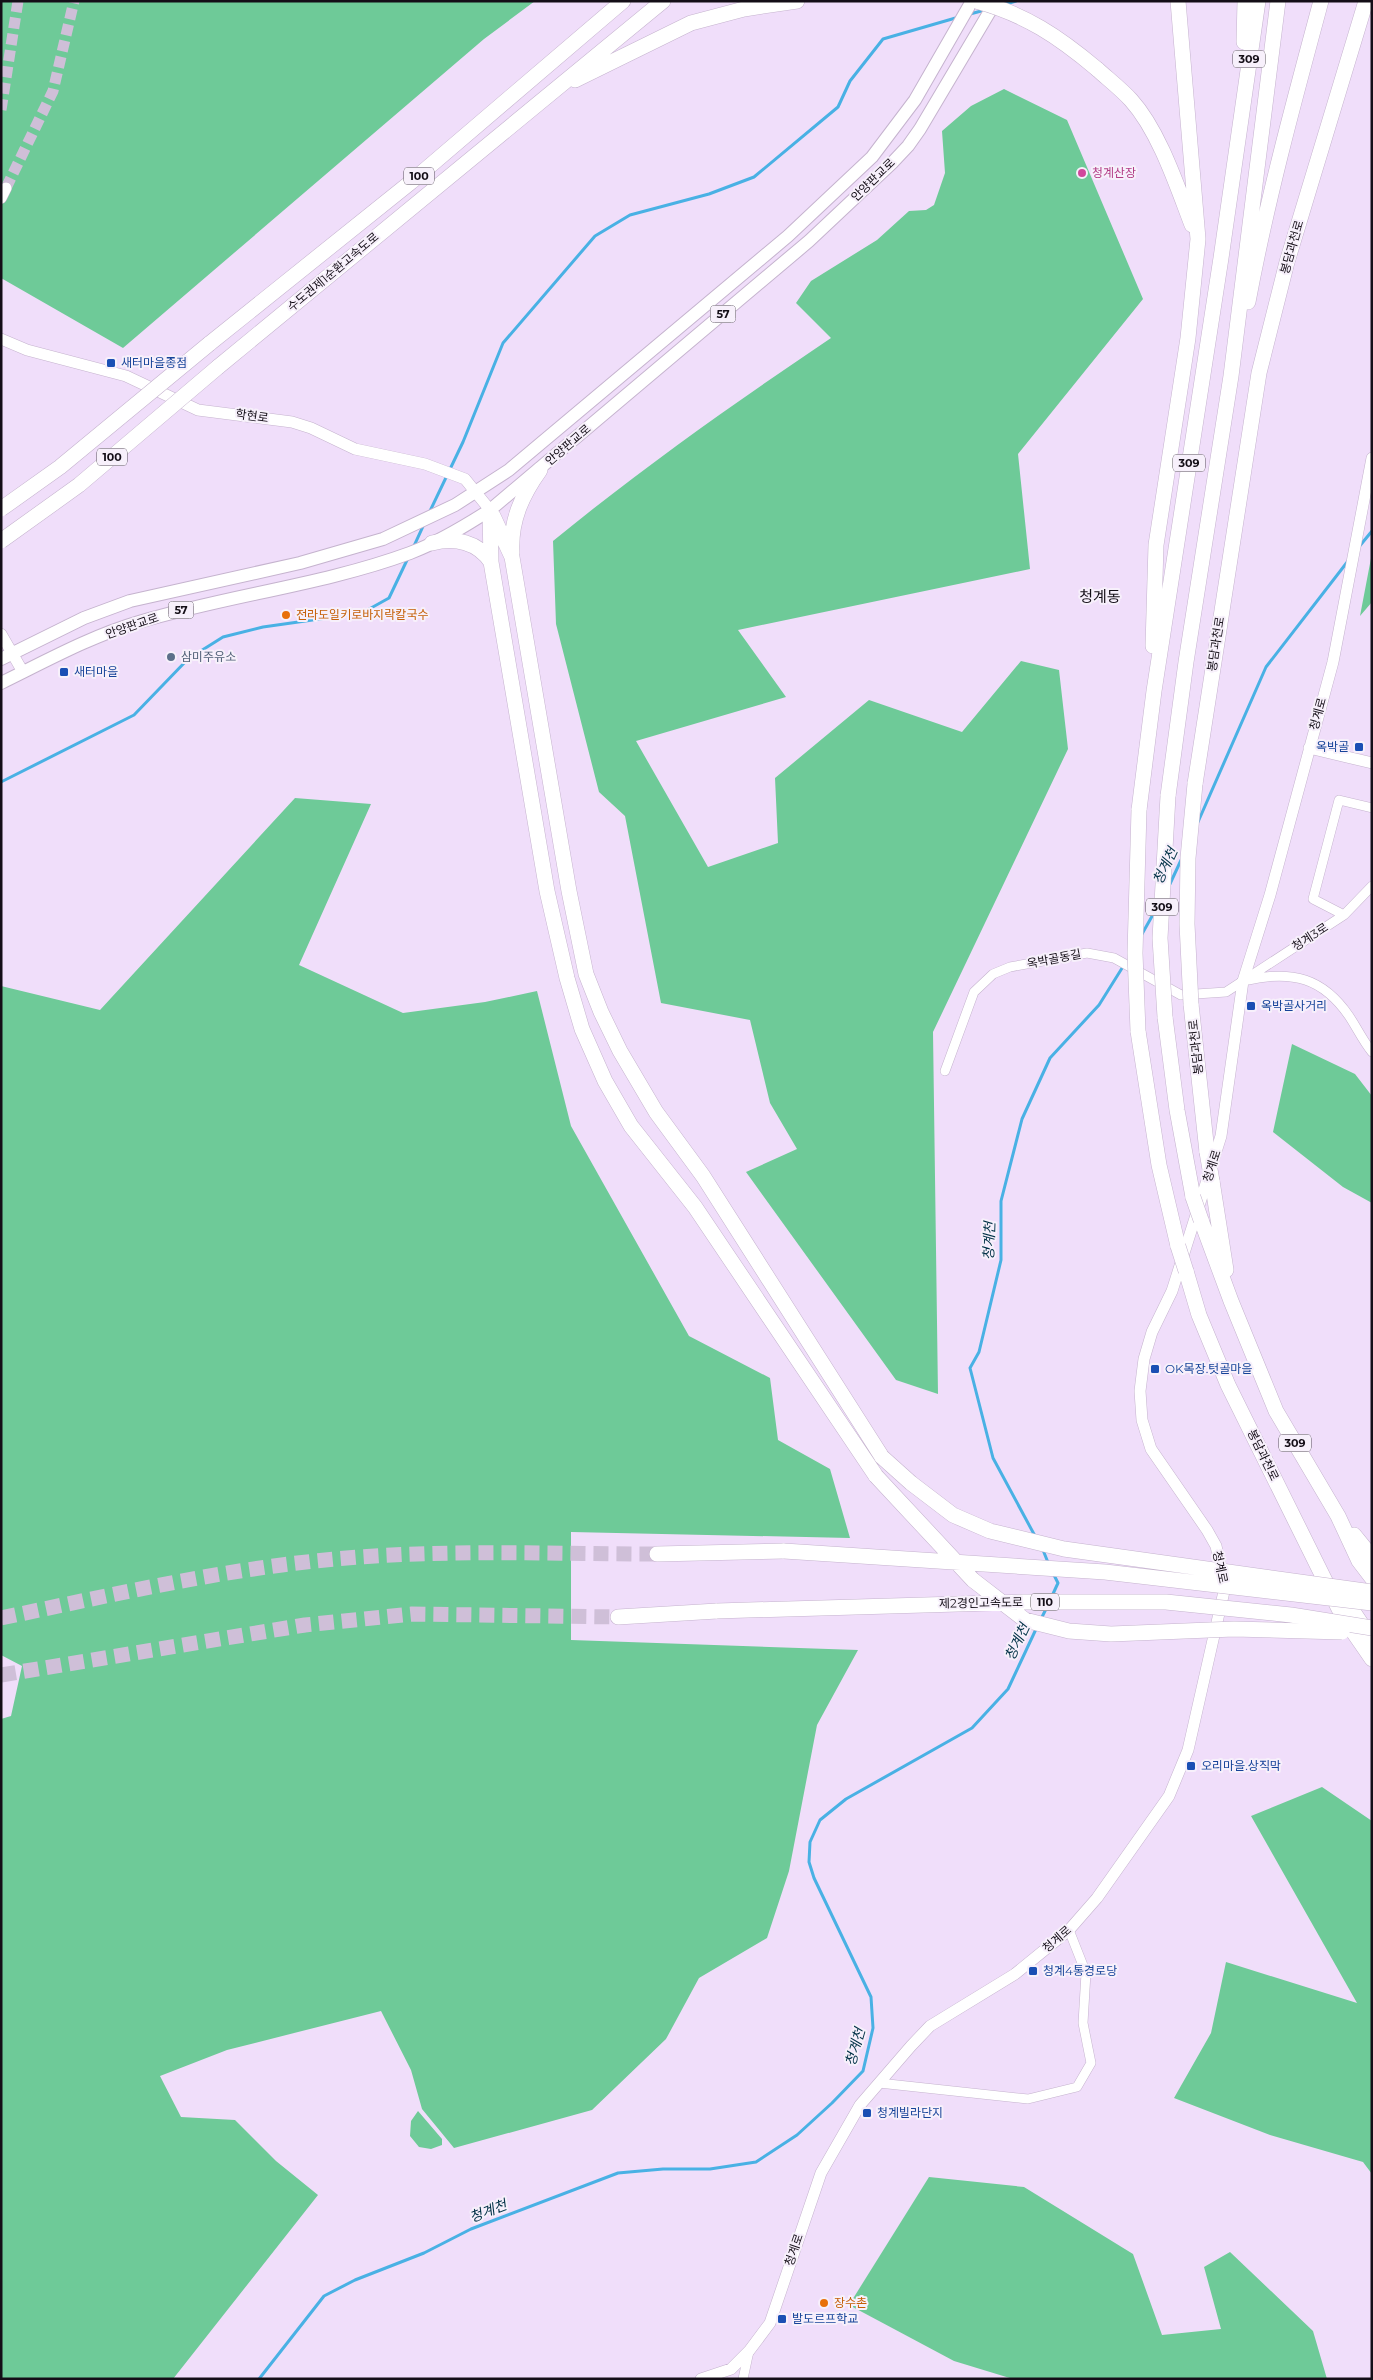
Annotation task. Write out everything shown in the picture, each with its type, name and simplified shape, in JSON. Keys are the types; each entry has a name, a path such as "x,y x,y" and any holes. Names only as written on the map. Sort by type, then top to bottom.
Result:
{"highway":[{"name":"수도권제1순환고속도로","path":"1,509 60,467 209,344 411,182 623,1"},
{"name":"수도권제1순환고속도로","path":"1,541 79,485 218,367 547,95 664,1"},
{"path":"547,95 691,23 744,9 797,1"},
{"path":"976,1 1025,18 1059,38 1132,101 1150,129 1168,163 1198,239"},
{"name":"봉담과천로","path":"1154,691 1153,618 1156,545 1188,338 1198,239 1178,1"},
{"path":"1241,117 1245,1"},
{"name":"봉담과천로","path":"1258,1 1154,691 1140,810 1135,945 1138,1031 1159,1165 1178,1246 1199,1315 1228,1385 1344,1617 1372,1659"},
{"name":"봉담과천로","path":"1278,1 1231,376 1186,662 1168,796 1160,938 1164,1018 1177,1110 1193,1197 1200,1220 1276,1411 1338,1516 1359,1561 1372,1578"},
{"path":"1231,376 1241,341 1262,231 1285,133 1322,1"},
{"name":"봉담과천로","path":"1231,1301 1207,1152 1186,999 1188,858 1195,784 1259,373 1287,262 1366,1"},
{"path":"540,470 525,492 518,508 512,532 512,557 569,891 586,974 601,1012 620,1051 656,1112 703,1176 882,1457 947,1511 990,1531 1064,1549 1372,1592"},
{"path":"490,510 512,557"},
{"path":"490,510 491,562 547,891 567,978 582,1029 605,1081 631,1126 695,1207 876,1476 973,1580 1026,1620 1069,1631 1111,1634 1234,1629 1335,1631 1372,1636"},
{"path":"428,545 448,540 470,544 482,550 491,562"},
{"name":"봉담과천로","path":"1338,1516 1372,1557"},
{"name":"봉담과천로","path":"1306,1540 1372,1640"},
{"path":"657,1554 784,1552 1105,1572 1372,1603"},
{"name":"제2경인고속도로","path":"618,1616 717,1611 1023,1602 1166,1602 1291,1615 1372,1628"}],"main road":[{"name":"안양판교로","path":"7,656 84,618 130,601 355,549 431,517 477,492 509,470 788,236 861,169 915,100 972,1"},
{"name":"안양판교로","path":"1,683 69,649 138,622 189,608 295,585 370,566 428,545 490,510 540,470 809,241 892,163 908,146 920,129 996,1"}],"street":[{"name":"학현로","path":"1,339 27,350 126,376 198,410 292,422 311,428 355,449 425,464 455,477 465,479 490,510"},
{"name":"청계로","path":"701,2379 731,2369 749,2352 770,2323 820,2173 860,2105 930,2026 1015,1974 1069,1930 1097,1898 1169,1796 1188,1750 1225,1587 1216,1546 1151,1449 1142,1420 1140,1391 1144,1359 1152,1332 1172,1291 1221,1136 1243,981 1270,896 1333,662 1372,458"},
{"path":"1,634 7,656 23,672"},
{"path":"1309,748 1372,763"},
{"path":"1344,915 1312,899 1339,800 1372,808"},
{"name":"청계3로","path":"1243,981 1344,915 1372,886"},
{"name":"옥박골동길","path":"945,1071 974,992 993,974 1010,967 1087,953 1114,958 1186,999"},
{"path":"1186,999 1226,992 1243,981 1273,974 1303,979 1322,987 1334,997 1349,1016 1372,1052"},
{"path":"880,2083 1028,2099 1077,2087 1090,2063 1083,2023 1086,1973 1069,1930"},
{"path":"743,2379 749,2352"}],"green space":[{"path":"1,1 535,1 484,39 123,348 1,278"},
{"path":"1004,89 1067,120 1143,299 1018,454 1030,569 738,630 786,697 636,741 708,867 778,843 775,778 869,700 962,732 1021,661 1059,670 1068,749 933,1032 938,1394 896,1380 746,1172 797,1149 770,1103 750,1020 661,1003 625,816 599,792 556,624 553,541 690,436 831,338 796,303 811,281 877,240 909,211 926,210 934,205 945,173 942,131 971,106"},
{"path":"1372,553 1372,602 1360,616"},
{"path":"295,798 371,804 299,965 403,1013 485,1002 537,991 571,1126 689,1336 770,1378 778,1440 830,1469 850,1538 571,1532 571,1640 858,1650 817,1725 789,1871 767,1938 699,1978 666,2039 592,2110 454,2148 422,2109 411,2070 381,2011 227,2050 160,2076 181,2117 235,2120 276,2161 318,2195 173,2379 1,2379 1,1719 11,1716 22,1666 1,1655 1,986 100,1010"},
{"path":"1292,1044 1355,1074 1372,1096 1372,1203 1343,1187 1273,1132"},
{"path":"1322,1787 1372,1821 1372,2174 1363,2162 1270,2135 1174,2098 1211,2033 1226,1962 1357,2003 1251,1816"},
{"path":"418,2111 442,2139 442,2145 431,2149 419,2147 410,2136 411,2121"},
{"path":"929,2177 1024,2187 1133,2254 1162,2335 1221,2329 1204,2267 1230,2252 1313,2331 1327,2379 1013,2379 954,2361 849,2305"}],"waterway":[{"path":"1006,4 1016,1"},
{"path":"970,14 985,10"},
{"path":"430,511 463,442 503,343 595,236 630,215 709,194 754,177 838,107 850,81 883,39 959,17"},
{"path":"413,548 424,524"},
{"name":"청계천","path":"1358,548 1372,531"},
{"path":"1,782 134,715 188,659 223,637 263,627 362,613 389,598 408,558"},
{"name":"청계천","path":"1198,822 1266,667 1348,561"},
{"name":"청계천","path":"1169,886 1182,858"},
{"name":"청계천","path":"1142,934 1155,911"},
{"name":"청계천","path":"1035,1536 993,1458 970,1368 979,1352 1001,1260 1001,1201 1022,1119 1050,1058 1099,1005 1124,965"},
{"name":"청계천","path":"1043,1550 1049,1565"},
{"name":"청계천","path":"1052,1596 1058,1583 1053,1573"},
{"name":"청계천","path":"1041,1619 1047,1607"},
{"name":"청계천","path":"259,2379 324,2296 355,2280 424,2253 471,2229 618,2173 663,2169 710,2169 756,2162 797,2135 832,2103 863,2071 873,2028 871,1997 814,1878 809,1862 810,1842 820,1820 846,1799 972,1728 1008,1689 1037,1627"}],"tunnel":[{"path":"1,110 18,1"},
{"path":"6,188 53,91 74,1"},
{"path":"1,1618 210,1576 294,1563 376,1556 456,1553 657,1554"},
{"path":"1,1675 305,1625 412,1614 618,1617"}],"place":[{"name":"청계산장","path":"1082,173"},
{"name":"새터마을종점","path":"111,363"},
{"name":"전라도일키로바지락칼국수","path":"286,615"},
{"name":"삼미주유소","path":"171,657"},
{"name":"새터마을","path":"64,672"},
{"name":"옥박골","path":"1359,747"},
{"name":"옥박골사거리","path":"1251,1006"},
{"name":"OK목장.텃골마을","path":"1155,1369"},
{"name":"오리마을.상직막","path":"1191,1766"},
{"name":"청계4통경로당","path":"1033,1971"},
{"name":"청계빌라단지","path":"867,2113"},
{"name":"장수촌","path":"824,2303"},
{"name":"발도르프학교","path":"782,2319"}],"district":[{"name":"청계동","path":"1100,597"}]}
